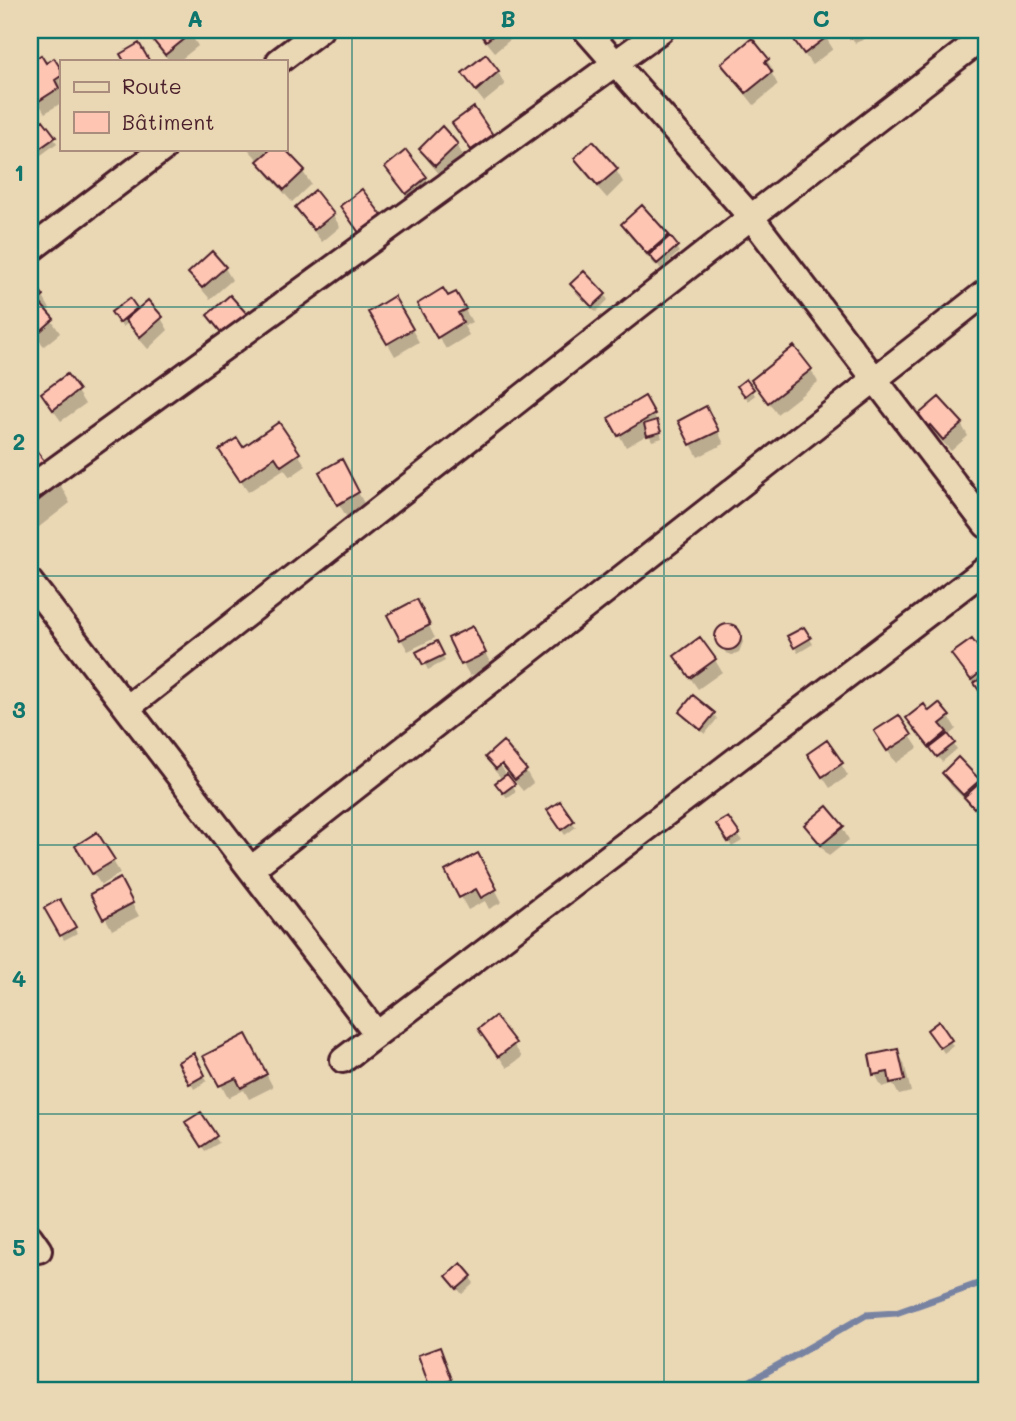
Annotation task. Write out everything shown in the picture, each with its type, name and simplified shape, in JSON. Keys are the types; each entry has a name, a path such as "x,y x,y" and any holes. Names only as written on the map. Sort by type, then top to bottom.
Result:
{"street":[{"path":"280,60 320,30"},
{"path":"586,30 751,217 986,525"},
{"path":"30,488 661,30"},
{"path":"127,708 986,35"},
{"path":"30,250 162,150"},
{"path":"251,869 986,292"},
{"path":"343,1060 986,569"},
{"path":"30,582 377,1034"}],"building":[{"path":"163,30 190,30 192,33 165,55 152,39"},
{"path":"478,30 500,30 486,41"},
{"path":"787,30 823,30 828,36 804,54"},
{"path":"846,30 861,30 863,33 850,38"},
{"path":"752,38 769,59 765,62 772,72 746,93 721,64"},
{"path":"139,43 149,60 123,60 120,54"},
{"path":"486,54 499,71 476,91 462,73"},
{"path":"41,55 46,63 54,58 60,67 60,77 55,80 59,88 37,102 30,91 30,62"},
{"path":"30,102 39,115 30,121"},
{"path":"474,107 493,135 471,150 452,123"},
{"path":"43,120 56,137 36,151 30,142 30,130"},
{"path":"442,126 458,144 435,166 419,149"},
{"path":"593,141 618,169 598,186 574,158"},
{"path":"270,150 286,150 305,170 284,190 257,161"},
{"path":"406,150 427,177 406,194 385,167"},
{"path":"362,189 383,217 360,234 340,206"},
{"path":"315,190 334,214 314,230 295,207"},
{"path":"642,205 669,235 647,254 621,224"},
{"path":"670,236 678,246 657,264 649,255"},
{"path":"212,251 226,267 202,288 188,273"},
{"path":"584,271 606,294 592,307 570,284"},
{"path":"31,280 44,296 38,301 54,319 36,335 30,328"},
{"path":"443,288 448,296 456,292 466,309 458,313 463,322 437,338 417,304"},
{"path":"230,295 248,315 224,336 207,315"},
{"path":"394,296 413,329 387,344 368,312"},
{"path":"130,298 137,308 119,323 111,312"},
{"path":"148,300 163,317 140,337 125,320"},
{"path":"794,346 812,369 768,403 751,380"},
{"path":"67,374 79,390 53,410 41,393"},
{"path":"746,379 754,389 745,396 737,386"},
{"path":"645,396 655,414 618,436 608,418"},
{"path":"939,397 963,423 943,440 930,425 922,432 912,420"},
{"path":"706,406 719,431 690,445 678,421"},
{"path":"657,420 661,432 647,436 644,424"},
{"path":"279,422 300,453 281,466 275,457 240,481 219,450 237,438 243,447"},
{"path":"30,442 61,483 30,507"},
{"path":"342,459 359,492 337,505 319,472"},
{"path":"417,599 430,625 400,640 387,615"},
{"path":"728,624 737,628 741,637 737,646 728,650 719,646 715,637 719,628"},
{"path":"473,626 486,653 461,665 448,638"},
{"path":"804,627 811,638 794,648 787,636"},
{"path":"700,637 716,659 690,678 674,656"},
{"path":"972,639 986,658 986,668 971,680 951,654"},
{"path":"437,641 444,655 423,665 416,652"},
{"path":"986,675 986,701 974,683"},
{"path":"693,695 715,713 701,730 679,712"},
{"path":"939,703 950,716 940,724 947,732 929,747 906,718 924,704 929,711"},
{"path":"899,715 912,735 887,751 874,731"},
{"path":"948,734 955,743 937,757 930,748"},
{"path":"827,740 843,763 822,777 807,754"},
{"path":"503,741 527,770 515,780 502,764 496,769 485,757"},
{"path":"958,757 980,780 963,795 942,773"},
{"path":"507,774 515,784 503,793 495,783"},
{"path":"982,781 986,786 986,797 974,808 964,797"},
{"path":"560,801 574,821 561,830 547,810"},
{"path":"827,806 844,826 821,845 804,825"},
{"path":"728,817 740,834 728,842 716,824"},
{"path":"97,832 115,860 92,874 75,846"},
{"path":"478,853 497,889 481,898 476,889 459,898 445,871"},
{"path":"120,878 133,903 103,919 90,894"},
{"path":"60,899 76,927 60,936 44,908"},
{"path":"495,1016 516,1043 498,1057 478,1029"},
{"path":"939,1021 952,1040 940,1048 927,1030"},
{"path":"246,1034 267,1074 241,1088 236,1078 219,1086 203,1056"},
{"path":"898,1049 905,1080 890,1083 888,1072 873,1075 869,1055"},
{"path":"194,1053 205,1075 189,1084 178,1062"},
{"path":"201,1112 217,1136 201,1147 185,1122"},
{"path":"461,1263 472,1276 457,1289 446,1276"},
{"path":"440,1347 452,1380 430,1388 418,1355"}],"waterway":[{"path":"733,1391 866,1315 896,1313 986,1281"}]}
